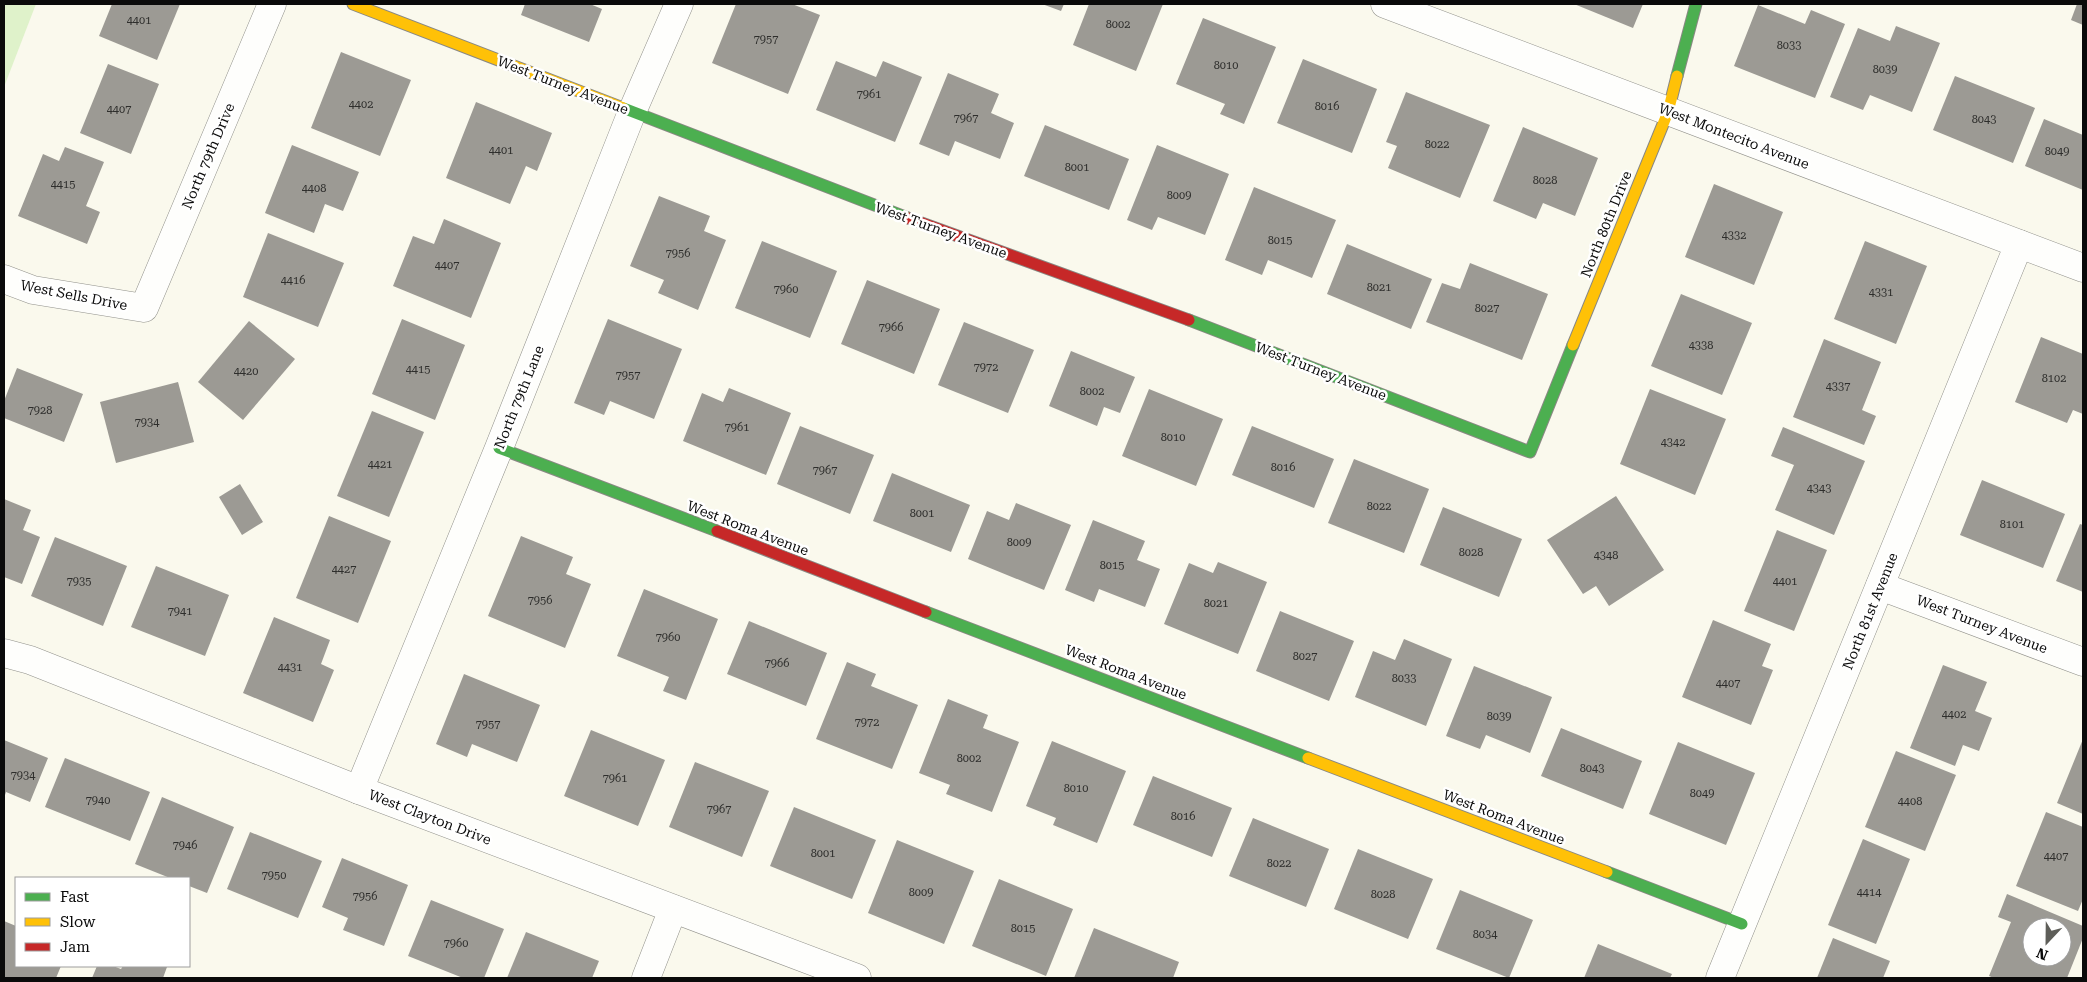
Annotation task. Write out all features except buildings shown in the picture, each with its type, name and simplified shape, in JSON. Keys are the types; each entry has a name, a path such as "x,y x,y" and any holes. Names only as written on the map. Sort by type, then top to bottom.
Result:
{"street":[{"name":"North 79th Drive","path":"144,308 272,4"},
{"name":"West Turney Avenue","path":"353,4 860,200 1221,332 1530,452"},
{"name":"North 79th Lane","path":"359,790 499,448 632,112 678,4"},
{"name":"West Montecito Avenue","path":"1385,4 2083,268"},
{"name":"North 80th Drive","path":"1530,452 1668,112 1696,4"},
{"name":"North 81st Avenue","path":"1720,978 2019,244"},
{"name":"West Sells Drive","path":"4,280 33,290 144,308"},
{"name":"West Roma Avenue","path":"499,448 1742,924"},
{"name":"West Turney Avenue","path":"1880,586 2083,662"},
{"name":"West Clayton Drive","path":"4,653 30,660 359,790 857,978"},
{"path":"646,978 673,909"}],"green space":[{"path":"4,4 36,4 4,87"}],"traffic: fast":[{"path":"1677,76 1696,4"},
{"path":"623,108 908,218"},
{"path":"1189,320 1530,452 1573,345"},
{"path":"499,448 717,531"},
{"path":"926,612 1308,758"},
{"path":"1607,872 1742,924"}],"traffic: slow":[{"path":"353,4 623,108"},
{"path":"1573,345 1668,112 1677,76"},
{"path":"1308,758 1607,872"}],"traffic: jam":[{"path":"908,218 1189,320"},
{"path":"717,531 926,612"}]}
